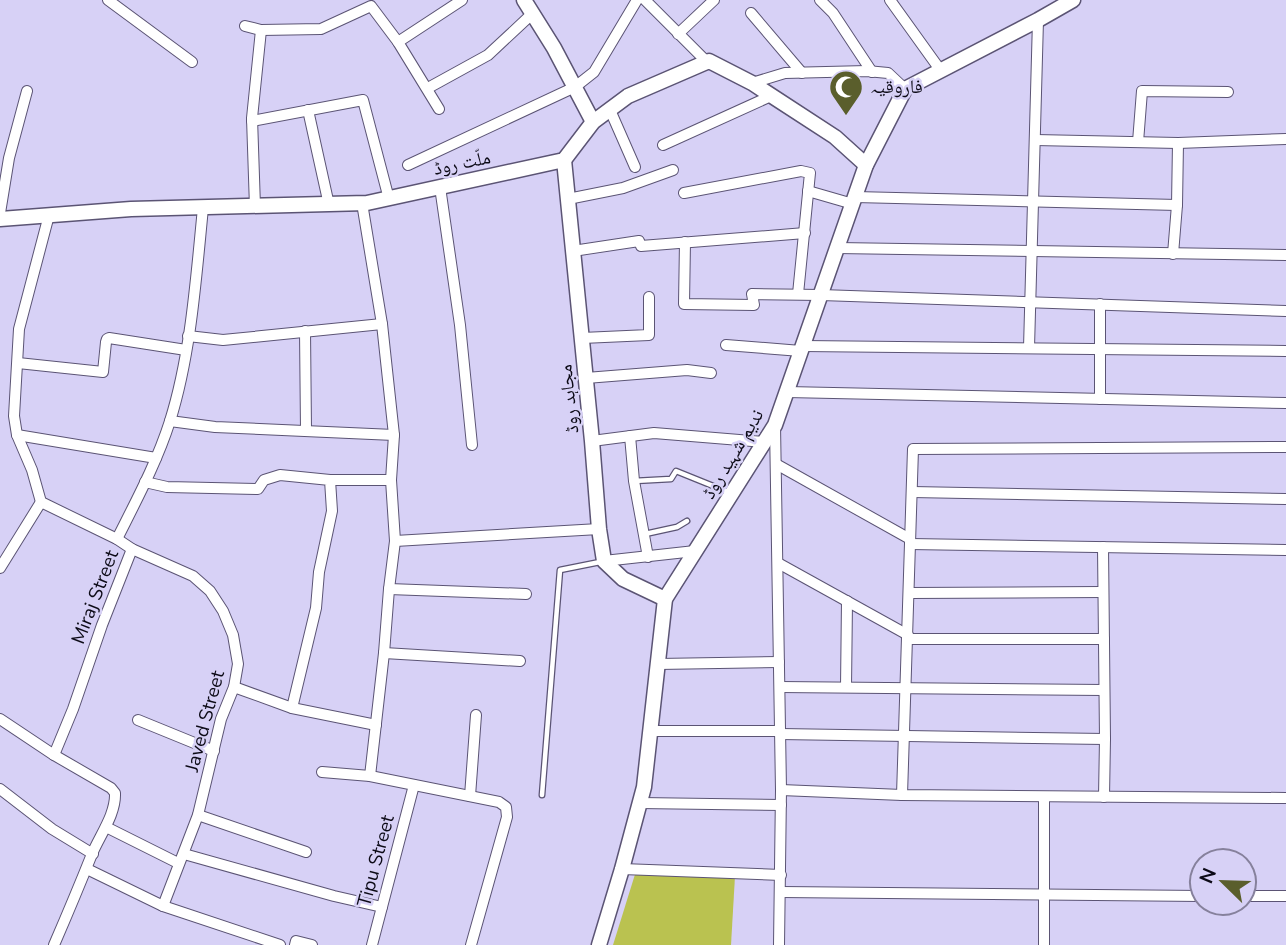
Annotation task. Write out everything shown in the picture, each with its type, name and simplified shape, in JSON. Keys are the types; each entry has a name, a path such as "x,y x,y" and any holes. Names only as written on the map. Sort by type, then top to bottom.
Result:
{"street":[{"path":"108,0 192,62"},
{"path":"398,42 462,0"},
{"path":"524,0 593,122"},
{"path":"408,164 575,87 594,72 636,0"},
{"path":"645,0 707,62"},
{"path":"678,34 715,0"},
{"path":"820,0 833,13 873,72"},
{"path":"890,0 941,71"},
{"path":"752,83 785,73 873,72 888,74 905,89 1073,0"},
{"path":"245,26 261,30 321,29 371,6 398,42 439,108"},
{"path":"428,88 488,55 533,13"},
{"path":"751,13 802,73"},
{"path":"1029,348 1038,20"},
{"path":"255,207 252,121 261,30"},
{"path":"564,160 593,122 628,96 709,61 752,83 835,137 866,165"},
{"name":"ندیم شہید روڈ","path":"599,945 645,787 665,599 775,425 866,165 905,89"},
{"path":"0,213 9,158 27,91"},
{"path":"1138,142 1142,92 1228,92"},
{"path":"663,145 771,96"},
{"path":"252,121 363,100 389,198"},
{"path":"308,110 329,205"},
{"path":"610,110 635,167"},
{"path":"1035,140 1178,143 1286,139"},
{"path":"1173,254 1178,143"},
{"name":"ملّت روڈ","path":"0,219 131,209 362,203 564,160"},
{"name":"مجاہد روڈ","path":"564,160 604,561"},
{"path":"568,199 623,188 673,170"},
{"path":"684,193 801,171 810,173 798,295"},
{"path":"440,187 460,326 472,445"},
{"path":"808,191 854,200 1177,205"},
{"path":"362,203 382,324 394,435 391,480 395,541 370,776"},
{"path":"117,539 156,458 170,421 186,350 203,208"},
{"path":"0,568 41,502 32,470 17,436 14,416 19,329 48,215"},
{"path":"573,251 639,241 640,246 805,233"},
{"path":"685,242 684,304 754,305 752,294 1286,311"},
{"path":"837,248 1286,255"},
{"path":"582,338 649,335 649,297"},
{"path":"1100,304 1100,399"},
{"path":"188,336 223,340 382,324"},
{"path":"305,331 306,430"},
{"path":"18,363 103,372 106,342 109,338 186,350"},
{"path":"726,345 802,349 1286,351"},
{"path":"586,378 687,370 711,373"},
{"path":"787,393 1286,403"},
{"path":"170,421 215,426 394,435"},
{"path":"775,425 781,790 779,945"},
{"path":"592,441 654,433 765,442"},
{"path":"17,436 156,458"},
{"path":"630,436 634,481 648,556"},
{"path":"902,795 913,449 1286,447"},
{"path":"776,464 910,541 1286,550"},
{"path":"145,482 167,487 258,489 264,480 279,475 330,480 391,480"},
{"path":"292,708 313,619 332,511 330,480"},
{"path":"912,492 1286,499"},
{"name":"Miraj Street","path":"41,502 132,549 54,755"},
{"path":"395,541 599,529"},
{"path":"1102,547 1104,797"},
{"name":"Javed Street","path":"132,549 193,576 210,591 223,611 233,635 238,664 234,688 221,719 198,815 163,906"},
{"path":"604,561 695,551"},
{"path":"604,561 623,579 665,599"},
{"path":"778,563 908,637 1104,639"},
{"path":"389,589 526,594"},
{"path":"909,593 1103,592"},
{"path":"846,687 847,601"},
{"path":"384,653 520,661"},
{"path":"658,664 779,662"},
{"path":"780,687 1104,690"},
{"path":"234,688 292,708 376,724"},
{"path":"470,796 476,715"},
{"path":"0,719 115,793 106,827 54,945"},
{"path":"138,720 214,751"},
{"path":"650,731 1105,739"},
{"path":"322,772 370,776 499,802 506,807 507,817 471,945"},
{"name":"Tipu Street","path":"372,945 414,785"},
{"path":"0,789 52,829 93,853"},
{"path":"781,790 902,795 1286,798"},
{"path":"1044,797 1044,945"},
{"path":"640,803 781,805"},
{"path":"198,815 306,852"},
{"path":"106,827 181,859 382,907"},
{"path":"87,869 163,906 280,945"},
{"path":"622,869 781,875"},
{"path":"781,892 1188,896"},
{"path":"1258,896 1286,896"},
{"path":"295,945 296,941 312,945"}],"lane":[{"path":"634,481 671,479 677,471 732,493"},
{"path":"644,534 677,527 687,521"},
{"path":"542,794 560,570 604,561"}],"green space":[{"path":"637,868 735,876 731,945 613,945"}],"place":[{"name":"فاروقیہ","path":"846,117"}]}
